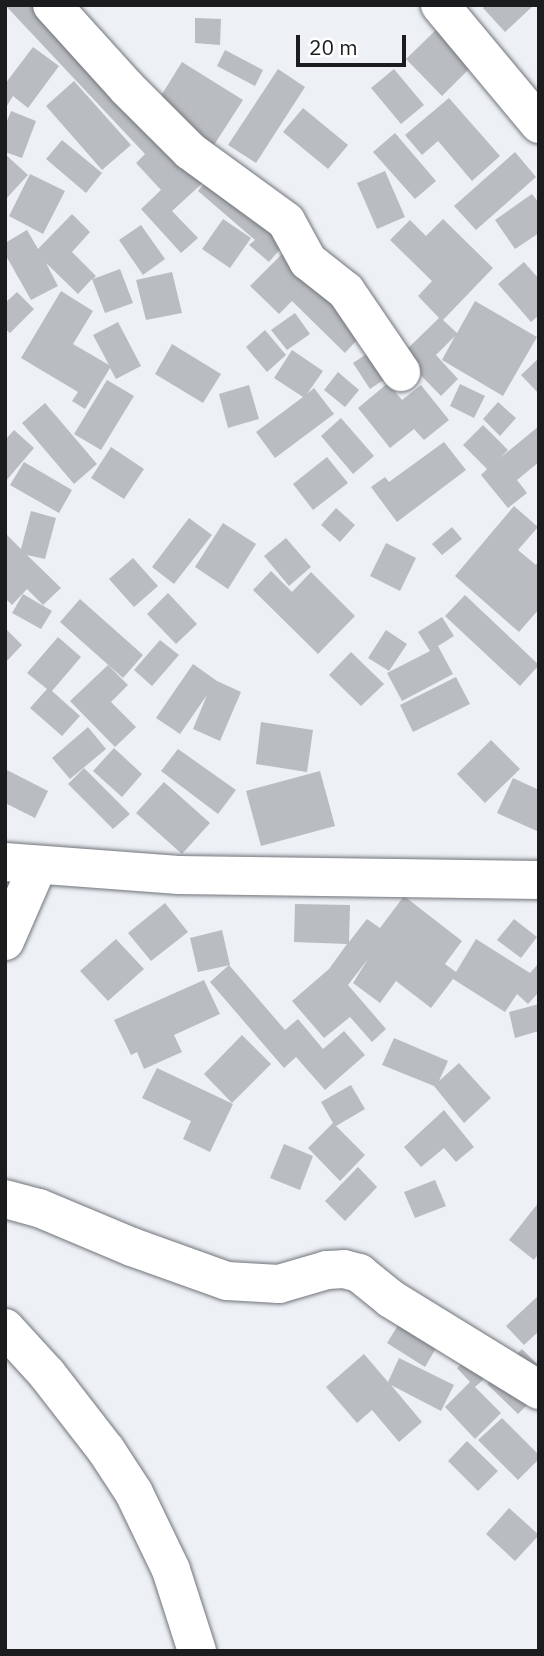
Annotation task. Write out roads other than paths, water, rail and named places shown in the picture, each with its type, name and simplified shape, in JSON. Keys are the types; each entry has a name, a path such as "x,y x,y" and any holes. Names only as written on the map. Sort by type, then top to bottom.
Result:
{"street":[{"path":"52,5 127,88 190,151 286,221 308,261 346,291 401,372"},
{"path":"440,5 539,124"},
{"path":"5,941 21,863 179,875 539,880"},
{"path":"5,1199 40,1208 132,1247 227,1281 279,1284 327,1270 344,1269 359,1273 391,1300 539,1390"},
{"path":"5,1328 56,1384 106,1450 134,1493 171,1570 197,1651"}]}
